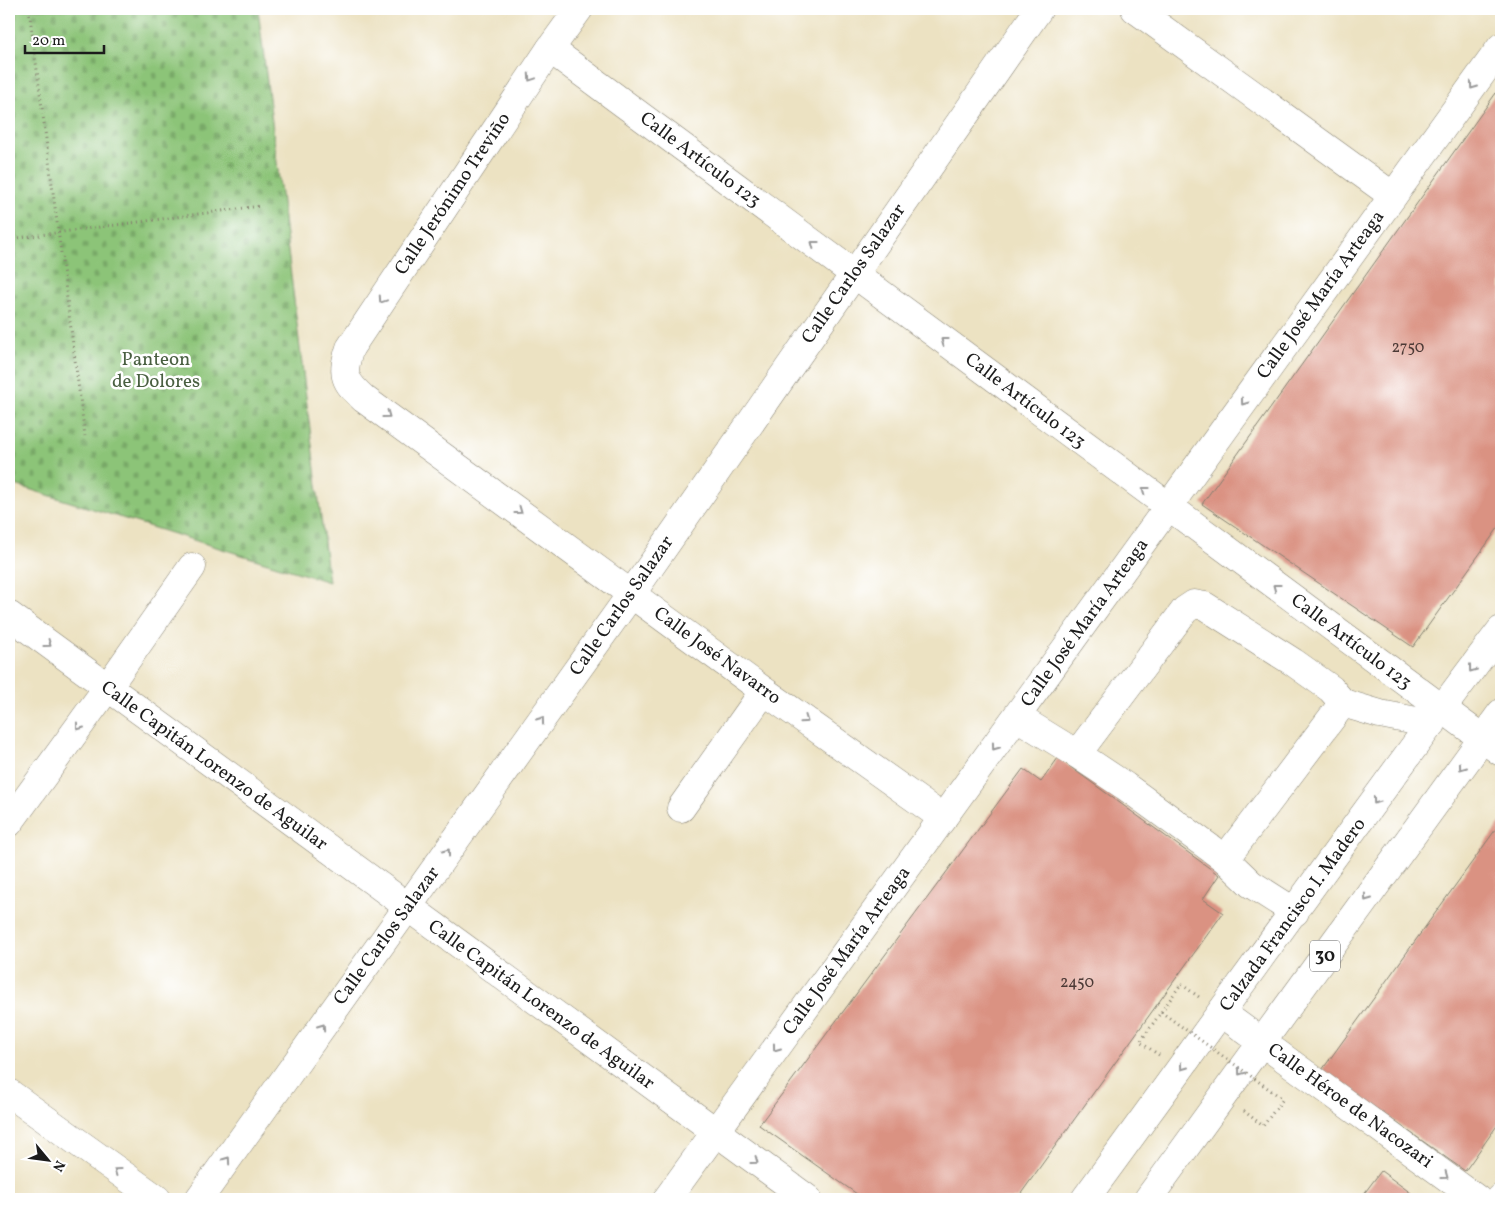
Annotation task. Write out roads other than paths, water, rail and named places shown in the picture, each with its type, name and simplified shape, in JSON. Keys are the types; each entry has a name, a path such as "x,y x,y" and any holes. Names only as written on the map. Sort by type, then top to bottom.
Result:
{"street":[{"name":"Calle Jerónimo Treviño","path":"349,385 344,366 350,348 550,49 579,9"},
{"name":"Calle Carlos Salazar","path":"199,1199 632,593 1039,9"},
{"path":"1135,9 1393,196"},
{"name":"Calle José María Arteaga","path":"668,1199 1501,47"},
{"name":"Calle Artículo 123","path":"550,49 1169,508 1437,716 1492,746"},
{"name":"Calle José Navarro","path":"349,385 364,399 632,593 764,692 943,818"},
{"path":"9,823 108,688 192,567"},
{"path":"1077,754 1185,610 1194,604 1206,606 1293,662 1331,689 1343,703 1380,714 1437,716"},
{"name":"Calle Capitán Lorenzo de Aguilar","path":"9,615 808,1199"},
{"name":"Calzada Francisco I. Madero","path":"1085,1199 1501,630"},
{"path":"682,808 764,692"},
{"path":"1226,859 1343,703"},
{"name":"30","path":"1148,1199 1262,1043 1492,746 1501,713"},
{"path":"1017,717 1125,786 1226,859 1251,884 1295,912"},
{"name":"Calle Héroe de Nacozari","path":"1222,1013 1477,1199"},
{"path":"9,1093 157,1199"}],"park label":[{"name":"Panteon de Dolores","path":"156,371"}]}
